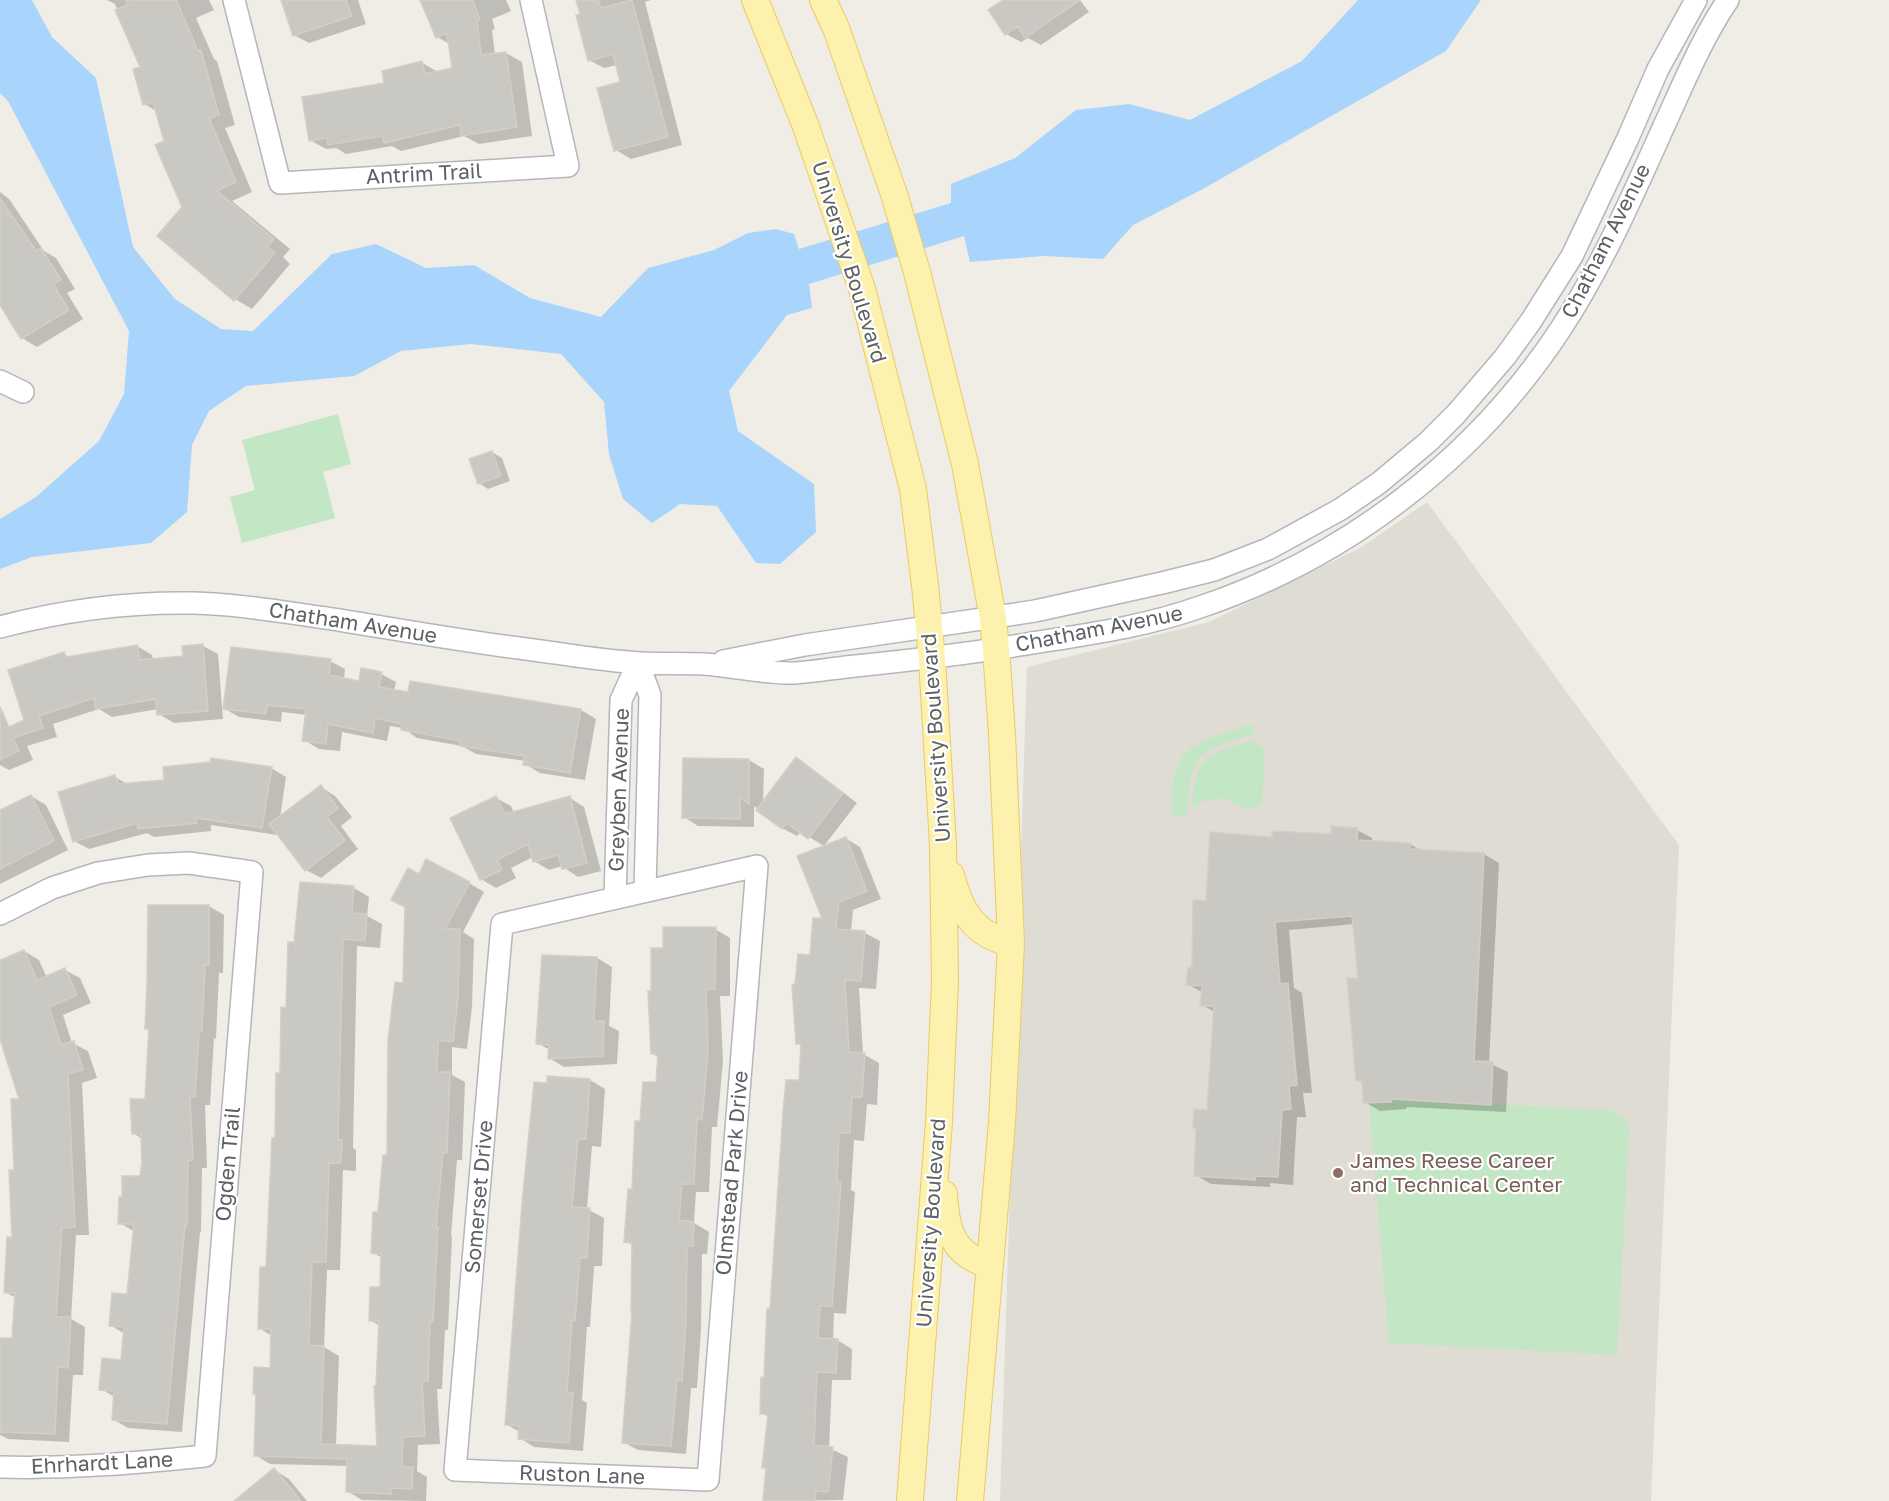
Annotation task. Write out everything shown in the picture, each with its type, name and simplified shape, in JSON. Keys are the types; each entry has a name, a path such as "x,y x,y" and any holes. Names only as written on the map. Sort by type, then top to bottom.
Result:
{"main road":[{"name":"University Boulevard","path":"755,0 805,124 862,289 913,489 929,626 943,845 945,981 939,1122 910,1501"},
{"path":"823,0 836,28 894,195 917,272 965,464 993,618 1002,734 1011,943 1002,1122 970,1501"},
{"path":"943,845 957,896 969,918 985,934 995,940 1011,943"},
{"path":"939,1122 947,1224 957,1245 966,1254 976,1261 990,1265"}],"street":[{"name":"Antrim Trail","path":"234,0 280,183 568,166 531,0"},
{"name":"Chatham Avenue","path":"707,664 805,645 1047,609 1162,583 1223,567 1268,549 1341,509 1379,483 1428,442 1456,414 1505,357 1531,321 1577,246 1658,69 1696,0"},
{"name":"Chatham Avenue","path":"0,627 36,617 86,608 140,603 197,603 252,607 494,645 638,663 707,664 759,672 795,673 932,659 1090,635 1199,608 1296,567 1357,531 1432,475 1492,416 1559,332 1603,257 1697,54 1728,0"},
{"path":"0,381 23,392"},
{"path":"1379,483 1396,504"},
{"name":"Greyben Avenue","path":"638,663 650,695 645,891"},
{"name":"Greyben Avenue","path":"615,898 621,700 638,663"},
{"name":"Ogden Trail","path":"0,914 52,888 98,873 148,865 189,863 252,872 205,1456"},
{"name":"Olmstead Park Drive","path":"645,891 756,866 708,1480"},
{"path":"615,898 645,891"},
{"name":"Somerset Drive","path":"455,1470 502,924 615,898"},
{"name":"Ehrhardt Lane","path":"0,1467 98,1466 205,1456"},
{"name":"Ruston Lane","path":"455,1470 708,1480"}],"shaded area":[{"name":"James Reese Career and Technical Center","path":"1427,502 1679,845 1651,1501 1000,1501 1027,667 1209,622 1360,548"}],"green space":[{"path":"338,414 351,464 323,472 335,518 242,543 230,497 255,490 242,440"},
{"path":"1249,725 1254,728 1253,734 1207,752 1199,759 1190,780 1187,817 1172,815 1174,775 1188,752 1212,738"},
{"path":"1253,740 1265,750 1262,806 1244,809 1230,801 1218,798 1192,808 1196,776 1206,759"},
{"path":"1391,1099 1609,1110 1623,1116 1629,1128 1629,1134 1617,1355 1389,1343 1369,1103"}],"water":[{"path":"0,0 32,0 52,37 96,78 133,247 175,299 221,329 253,331 332,254 376,244 426,268 474,265 530,298 601,317 648,268 714,250 748,233 776,229 794,234 799,249 951,203 951,184 1015,158 1076,110 1129,104 1190,120 1302,61 1358,0 1481,0 1446,51 1201,190 1133,225 1103,259 1043,256 970,262 964,236 809,284 812,308 787,315 729,391 738,431 814,484 816,532 780,564 756,563 717,506 680,504 652,523 623,499 609,455 604,402 561,354 471,344 401,351 354,376 246,386 209,411 192,445 187,512 151,543 32,557 0,569 0,519 36,497 99,441 124,394 129,331 8,101 0,93"}],"building":[{"path":"126,0 176,0 198,51 201,50 219,115 209,118 236,182 217,191 274,239 267,247 275,253 234,301 157,236 182,207 155,145 164,141 153,102 143,105 133,69 140,67 115,10 128,5"},
{"path":"281,0 346,0 352,16 293,36"},
{"path":"420,0 473,0 480,20 477,21 481,55 506,52 517,127 461,136 460,125 384,143 382,136 328,145 327,138 309,141 302,97 384,83 382,71 422,61 425,74 452,68 447,33 436,38"},
{"path":"576,0 598,0 601,8 632,0 668,137 614,151 597,88 620,82 613,54 588,61 576,15 580,14"},
{"path":"1003,0 1080,0 1025,38 1018,26 1005,35 988,10"},
{"path":"0,198 36,251 41,248 61,280 53,284 69,310 21,339 0,305"},
{"path":"492,451 501,476 478,484 469,459"},
{"path":"203,644 208,711 157,715 156,699 96,709 94,698 39,716 43,728 13,738 19,751 0,760 0,707 9,727 24,720 8,670 64,652 66,657 137,645 140,660 183,656 182,646"},
{"path":"231,647 331,659 329,675 359,681 361,668 382,672 379,687 408,692 410,681 581,709 570,773 523,765 525,756 460,746 461,741 401,730 402,724 375,718 373,733 328,724 326,744 302,741 306,709 267,705 266,714 223,709"},
{"path":"796,757 843,793 808,839 787,823 782,829 756,810"},
{"path":"211,758 272,767 262,828 196,818 197,823 138,829 137,823 73,842 58,792 115,775 118,784 164,780 163,767 210,762"},
{"path":"683,758 749,759 749,804 740,797 740,819 682,818"},
{"path":"321,785 338,808 327,817 345,840 305,871 269,824"},
{"path":"31,795 54,841 0,869 0,810"},
{"path":"496,796 505,814 570,796 587,863 562,869 558,855 533,862 528,844 497,860 502,870 480,880 450,818"},
{"path":"1331,826 1358,828 1357,840 1410,843 1410,849 1484,853 1474,1061 1493,1062 1491,1105 1392,1099 1391,1102 1363,1103 1362,1081 1356,1081 1347,978 1358,978 1352,916 1275,922 1280,984 1288,983 1297,1085 1289,1086 1291,1109 1282,1110 1278,1177 1256,1176 1255,1180 1194,1176 1196,1129 1193,1128 1194,1109 1207,1110 1214,1006 1200,1006 1202,986 1186,985 1188,968 1192,967 1193,900 1206,901 1210,832 1272,837 1272,831 1331,834"},
{"path":"846,837 867,891 839,902 836,929 865,931 861,981 845,980 849,1052 865,1053 862,1097 852,1097 850,1133 839,1133 837,1182 841,1182 832,1306 820,1306 818,1338 838,1339 836,1373 817,1372 814,1445 833,1447 828,1492 816,1491 815,1501 763,1501 766,1468 762,1468 768,1414 760,1414 761,1377 764,1378 767,1309 770,1309 783,1112 786,1080 799,1080 801,1044 796,1044 792,985 795,984 798,954 810,955 813,918 822,918 797,856"},
{"path":"426,859 470,882 445,929 460,929 458,998 453,1042 438,1040 437,1072 450,1072 447,1153 443,1153 436,1227 438,1227 433,1322 430,1322 428,1381 422,1381 425,1436 403,1437 402,1467 413,1467 412,1489 391,1488 391,1494 346,1492 347,1459 254,1456 256,1394 253,1394 254,1367 270,1368 271,1329 258,1329 260,1267 266,1267 272,1138 275,1138 276,1073 280,1073 281,1007 286,1008 288,942 294,942 300,882 354,886 352,913 367,914 365,941 343,939 338,1140 342,1140 341,1163 329,1163 326,1262 312,1262 309,1345 324,1346 321,1444 377,1446 374,1386 376,1386 379,1321 369,1321 370,1287 380,1287 381,1254 371,1253 373,1212 378,1212 383,1155 387,1155 388,1040 395,982 403,983 405,907 391,900 408,868 419,874"},
{"path":"148,905 209,905 209,965 205,965 202,1031 199,1031 195,1097 190,1097 193,1160 188,1161 187,1225 185,1225 167,1424 112,1420 114,1391 99,1390 102,1358 121,1360 124,1327 109,1326 112,1293 127,1294 134,1224 118,1224 122,1176 140,1176 142,1167 141,1134 132,1134 130,1099 145,1099 149,1029 145,1029"},
{"path":"663,927 716,927 715,989 706,989 708,1052 702,1120 697,1119 694,1184 682,1184 679,1220 694,1222 693,1246 687,1246 682,1381 677,1380 671,1446 622,1443 632,1312 632,1243 624,1242 628,1189 632,1189 635,1121 640,1121 643,1082 656,1082 658,1054 651,1054 648,991 651,991 651,948 663,948"},
{"path":"24,950 37,980 65,968 77,995 49,1007 61,1045 74,1041 83,1070 68,1074 75,1227 62,1228 56,1317 71,1317 68,1368 58,1367 55,1434 0,1432 0,1338 12,1338 15,1293 4,1293 7,1237 12,1237 9,1170 14,1170 11,1099 19,1099 0,1039 0,960"},
{"path":"542,955 597,957 594,1021 604,1021 603,1056 548,1059 549,1045 536,1044"},
{"path":"547,1076 590,1079 586,1139 578,1139 572,1207 590,1208 587,1258 580,1258 575,1320 572,1319 567,1393 573,1393 569,1443 518,1439 519,1426 505,1425 534,1082 547,1083"},
{"path":"274,1468 301,1501 234,1501"}],"place":[{"name":"James Reese Career and Technical Center","path":"1338,1173"}]}
